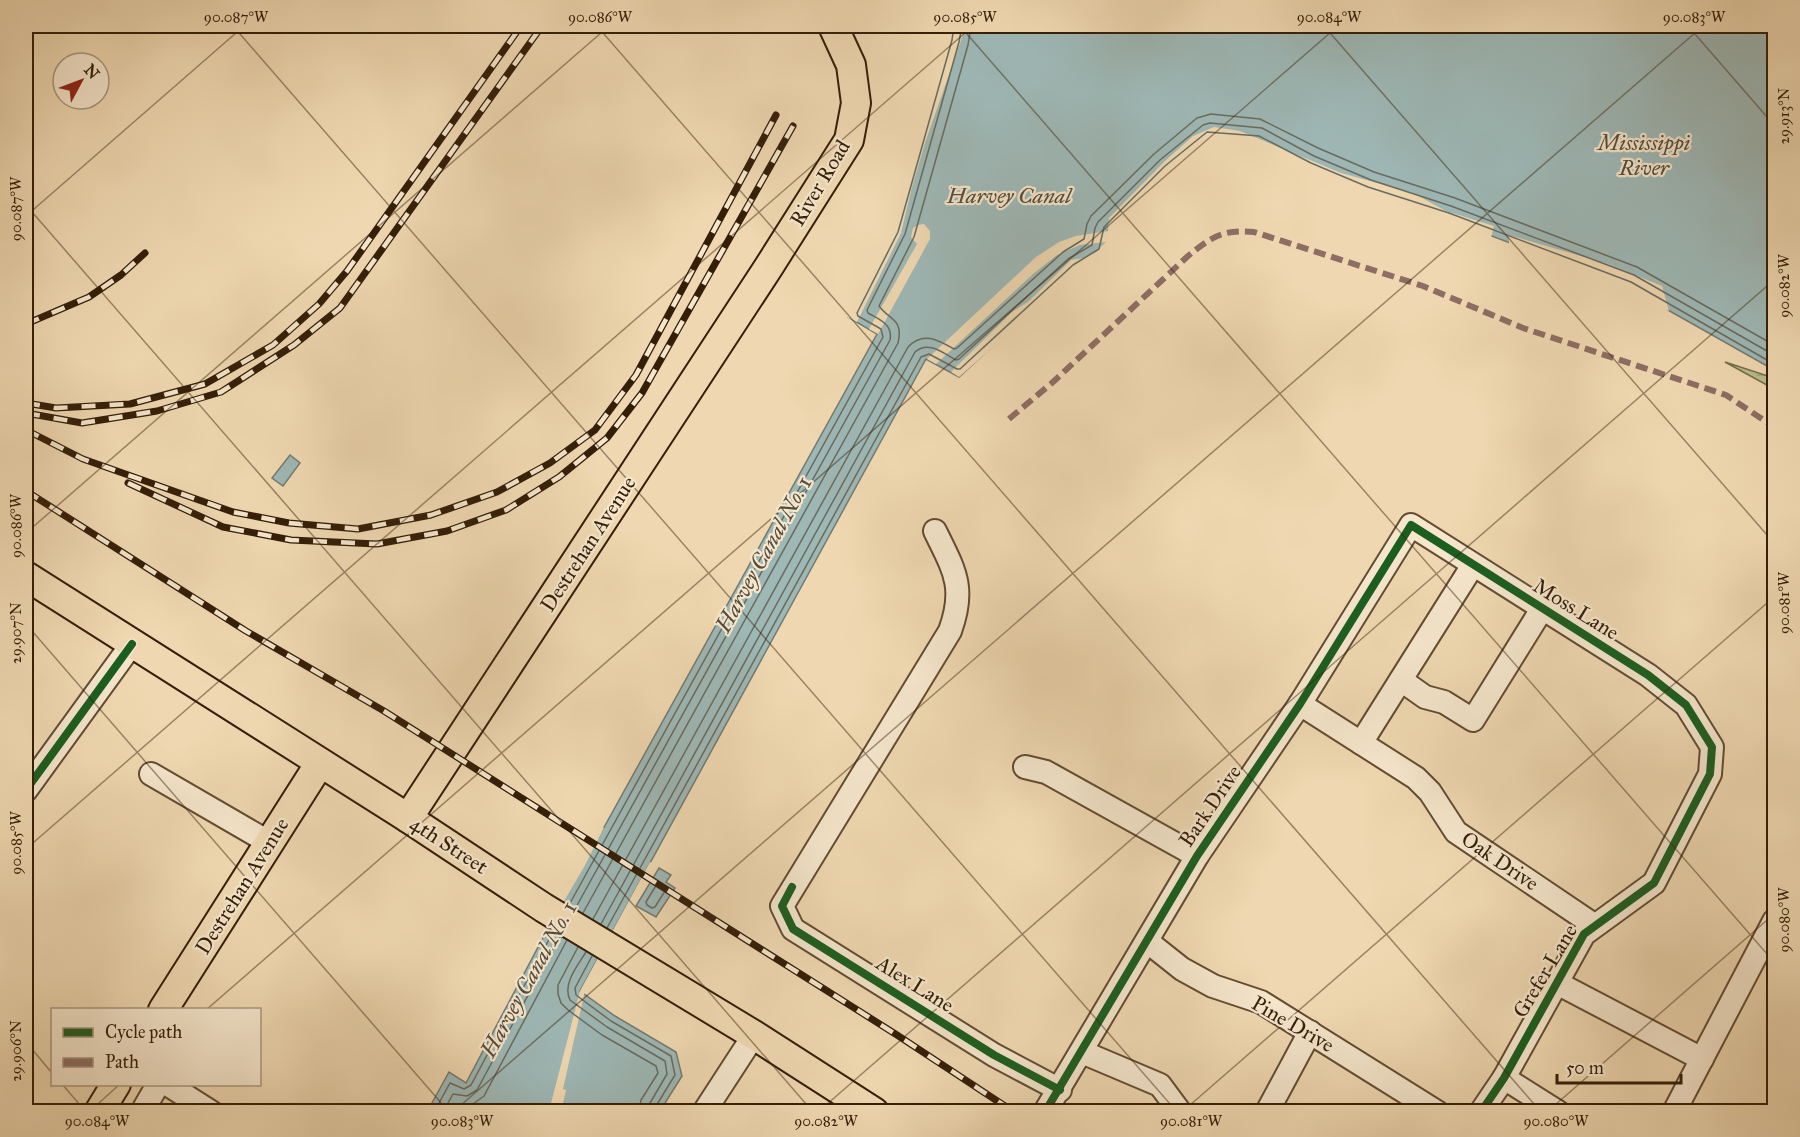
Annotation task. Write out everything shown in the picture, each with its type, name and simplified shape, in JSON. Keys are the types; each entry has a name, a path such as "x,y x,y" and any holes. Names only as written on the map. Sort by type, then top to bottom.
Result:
{"main road":[{"name":"River Road","path":"768,268 849,140 856,103 853,74 833,26"},
{"name":"Destrehan Avenue","path":"408,818 768,268"},
{"name":"4th Street","path":"26,576 408,818 544,908 754,1035 874,1112"},
{"name":"Destrehan Avenue","path":"165,1008 320,763"},
{"path":"99,1112 115,1086"}],"street":[{"name":"Moss Lane","path":"1411,525 1648,675 1686,705 1706,738"},
{"name":"Bark Drive","path":"1046,1112 1197,856 1300,704 1411,525"},
{"name":"Alex Lane","path":"935,531 953,568 958,590 957,611 950,631 782,906 793,928 994,1055 1060,1090"},
{"path":"1361,743 1473,565"},
{"path":"1401,680 1425,697 1444,702 1473,720 1542,609"},
{"path":"26,790 132,644"},
{"name":"Oak Drive","path":"1300,704 1416,778 1430,792 1456,832 1594,925"},
{"name":"Grefer Lane","path":"1481,1112 1504,1078 1584,934 1654,883 1710,774 1712,747 1706,738"},
{"path":"1025,767 1047,772 1197,856"},
{"path":"151,774 270,843"},
{"path":"1674,1112 1774,921"},
{"name":"Pine Drive","path":"1148,942 1182,969 1213,986 1261,1002 1437,1112"},
{"path":"1557,983 1702,1059"},
{"path":"1267,1112 1310,1032"},
{"path":"705,1112 754,1035"},
{"path":"1082,1052 1160,1085 1180,1112"},
{"path":"1504,1078 1558,1112"},
{"path":"142,1112 158,1086"},
{"path":"170,1086 211,1112"}],"green space":[{"path":"1725,362 1774,378 1774,389"}],"water":[{"path":"949,26 1774,26 1774,370 1629,288 1447,219 1257,141 1210,137 1169,170 1108,231 1106,252 1077,269 959,377 926,359 580,991 615,1016 676,1052 682,1076 660,1111 427,1112 449,1072 466,1083 545,934 877,334 848,317 892,230"},
{"path":"290,455 300,463 283,486 272,478"},
{"path":"659,868 671,875 666,882 675,888 656,917 636,906"}],"pier":[{"path":"946,26 966,26 925,143 901,233 857,322 845,316 889,229"},
{"path":"1214,127 1240,131 1341,173 1413,193 1446,211 1494,226 1491,238 1365,196 1307,171 1256,144 1210,140 1171,173 1111,233 1108,254 1079,272 959,377 951,372 1012,312 1029,301 1071,260 1084,258 1094,253 1106,242 1080,245 1057,255 1033,274 936,364 927,359 1036,257 1059,242 1076,236 1108,231 1109,218 1166,160 1193,136"},
{"path":"924,224 930,231 930,239 878,334 869,329 917,244 911,237 913,228"},
{"path":"1509,235 1608,264 1662,286 1669,311 1654,306 1628,291 1509,245"},
{"path":"601,826 604,828 584,867 545,934 542,933"},
{"path":"650,862 653,864 584,990 563,1089 566,1090 561,1112 549,1111 580,991"}],"railway":[{"path":"26,403 56,408 130,404 205,384 273,345 319,304 347,271 521,26"},
{"path":"26,413 82,423 157,411 221,392 294,345 340,308 542,26"},
{"path":"26,430 83,459 233,512 289,523 358,529 431,515 497,492 550,463 595,430 636,375 776,115"},
{"path":"128,483 223,527 291,540 377,544 447,531 506,510 559,477 607,438 642,393 793,126"},
{"path":"26,324 89,297 121,275 145,253"},
{"path":"26,491 246,631 384,711 897,1035 1014,1112"}],"marked path":[{"path":"1009,419 1053,382 1196,249 1218,236 1243,231 1254,232 1423,286 1523,328 1726,395 1774,427"}],"cycle path":[{"path":"1045,1112 1197,856 1300,704 1411,525 1648,675 1686,705 1712,747 1710,774 1654,883 1584,934 1504,1078 1481,1112"},
{"path":"26,790 132,644"},
{"path":"792,887 782,906 793,929 994,1055 1060,1090"}],"water label":[{"name":"Mississippi River","path":"1644,154"},
{"name":"Harvey Canal","path":"1009,195"},
{"name":"Harvey Canal No. 1","path":"763,554"},
{"name":"Harvey Canal No. 1","path":"528,979"}]}
